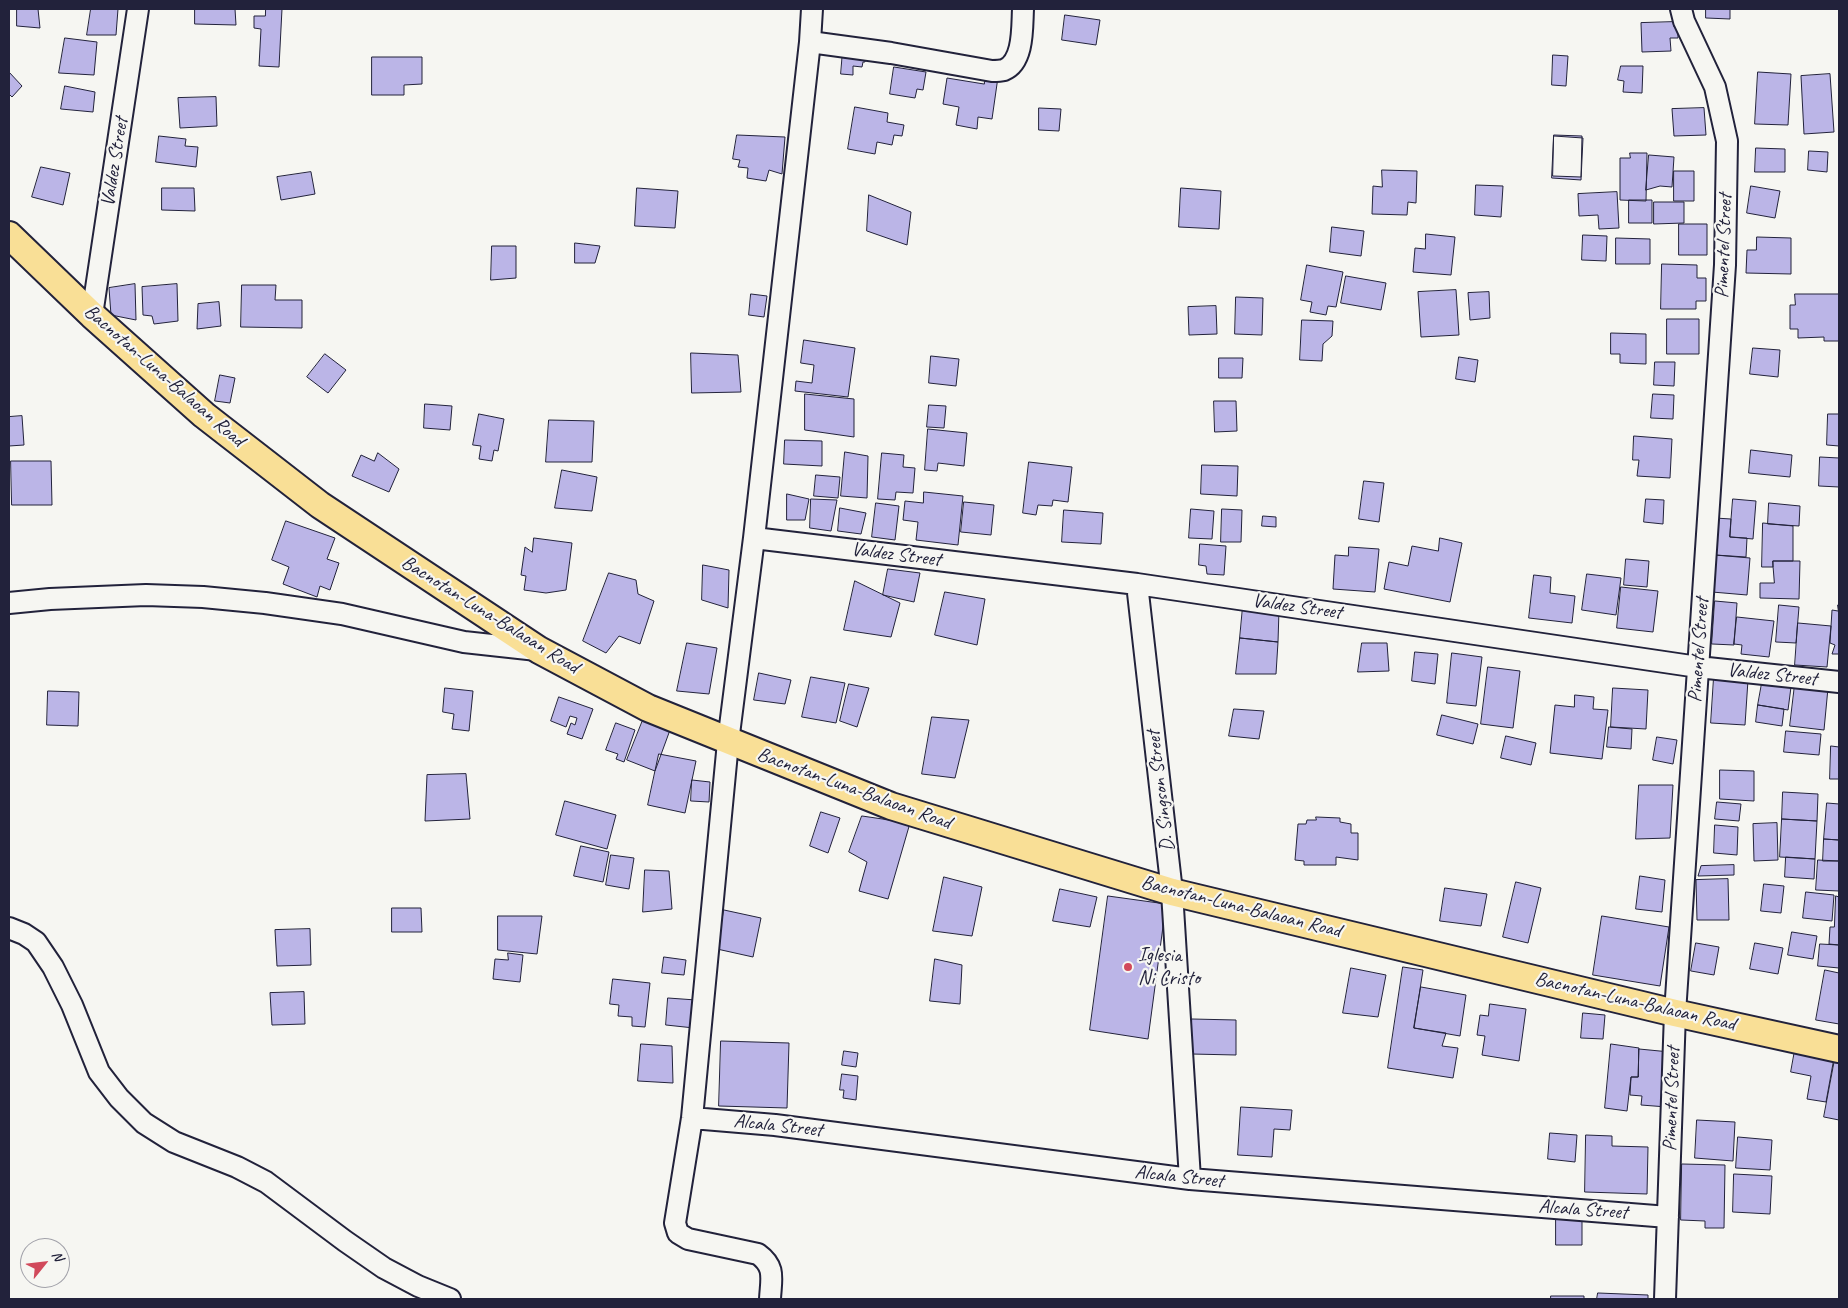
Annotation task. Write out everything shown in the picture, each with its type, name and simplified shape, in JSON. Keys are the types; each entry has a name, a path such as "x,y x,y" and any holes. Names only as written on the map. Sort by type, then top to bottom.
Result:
{"main road":[{"name":"Bacnotan-Luna-Balaoan Road","path":"9,235 92,315 204,415 320,504 539,650 648,708 890,806 1172,892 1674,1013 1839,1049"}],"street":[{"name":"Valdez Street","path":"92,315 138,9"},
{"path":"770,1299 771,1268 764,1259 758,1254 688,1239 682,1236 676,1228 676,1216 692,1118 728,742 754,538 810,42 812,9"},
{"path":"810,42 891,53 992,71 1004,70 1016,59 1020,46 1023,9"},
{"name":"Pimentel Street","path":"1665,1299 1674,1013 1725,265 1727,141 1715,87 1684,21 1681,9"},
{"name":"Valdez Street","path":"754,538 1137,584 1698,667 1839,682"},
{"name":"D. Singson Street","path":"1137,584 1172,892 1190,1179"},
{"path":"9,603 50,599 146,595 212,598 265,603 342,614 464,642 539,650"},
{"path":"9,928 24,934 36,942 53,967 72,1005 99,1072 119,1098 144,1123 174,1142 237,1167 266,1182 384,1268 418,1286 450,1299"},
{"name":"Alcala Street","path":"692,1118 775,1125 1190,1179 1668,1217"}],"building":[{"path":"17,9 38,9 40,28 17,26"},
{"path":"91,9 118,9 116,35 87,35"},
{"path":"195,9 235,9 236,25 195,24"},
{"path":"266,9 282,9 279,67 259,66 261,29 254,28 254,16 265,16"},
{"path":"1706,9 1730,9 1730,19 1706,18"},
{"path":"1065,15 1100,20 1096,45 1062,40"},
{"path":"1674,22 1674,27 1678,29 1678,38 1670,38 1671,51 1642,52 1641,23"},
{"path":"65,38 97,42 94,75 59,73"},
{"path":"843,50 866,52 865,62 863,62 862,67 853,66 853,75 841,74"},
{"path":"1553,55 1568,56 1566,86 1552,85"},
{"path":"372,57 422,57 422,84 404,85 404,95 372,95"},
{"path":"1621,66 1643,66 1642,93 1623,92 1624,81 1618,80"},
{"path":"894,67 926,72 923,90 917,89 915,98 890,94"},
{"path":"9,72 22,86 12,97 9,94"},
{"path":"1758,72 1791,74 1788,125 1755,124"},
{"path":"1830,74 1834,132 1804,134 1801,76"},
{"path":"985,75 998,77 992,119 978,117 977,129 956,125 959,107 943,104 947,78 984,84"},
{"path":"65,86 95,92 93,112 61,109"},
{"path":"216,97 217,126 180,128 178,98"},
{"path":"855,107 888,113 887,122 904,125 902,136 894,135 892,145 877,142 875,154 848,149"},
{"path":"1039,108 1061,109 1059,131 1039,130"},
{"path":"1704,108 1706,135 1674,136 1672,109"},
{"path":"737,135 785,137 782,174 769,170 766,181 747,178 748,168 738,167 740,160 733,159"},
{"path":"1554,135 1582,136 1581,177 1553,176"},
{"path":"159,136 186,139 185,146 198,147 196,167 156,162"},
{"path":"1554,136 1583,138 1581,180 1552,178"},
{"path":"1756,148 1785,149 1785,172 1755,172"},
{"path":"1809,151 1828,152 1827,172 1808,170"},
{"path":"1630,153 1647,153 1646,201 1620,200 1620,158 1630,158"},
{"path":"1649,155 1674,157 1672,187 1660,186 1646,190"},
{"path":"41,167 70,173 63,205 32,197"},
{"path":"1382,170 1417,171 1416,203 1408,202 1407,215 1372,214 1373,186 1382,187"},
{"path":"1674,171 1694,171 1694,201 1674,201"},
{"path":"311,172 315,194 281,200 277,177"},
{"path":"1476,185 1503,186 1501,217 1475,215"},
{"path":"1751,186 1780,191 1775,218 1747,213"},
{"path":"162,188 194,188 195,211 162,210"},
{"path":"637,188 678,191 675,228 635,226"},
{"path":"1181,188 1221,191 1219,229 1179,227"},
{"path":"1617,192 1619,228 1599,229 1598,215 1579,216 1578,194"},
{"path":"869,195 911,212 907,245 867,231"},
{"path":"1629,200 1652,200 1652,223 1629,223"},
{"path":"1654,202 1684,202 1684,223 1654,224"},
{"path":"1679,224 1707,224 1707,255 1679,255"},
{"path":"1332,227 1364,231 1361,256 1330,252"},
{"path":"1426,234 1455,237 1451,275 1413,272 1415,248 1425,249"},
{"path":"1583,235 1607,236 1606,261 1582,260"},
{"path":"1757,237 1791,238 1791,274 1746,273 1747,250 1756,250"},
{"path":"1616,238 1650,239 1650,264 1616,264"},
{"path":"575,243 600,246 595,263 575,263"},
{"path":"492,246 516,246 516,278 491,280"},
{"path":"1662,264 1697,265 1697,278 1706,278 1706,301 1696,301 1696,309 1661,309"},
{"path":"1307,265 1343,272 1336,307 1328,306 1326,315 1310,312 1312,302 1301,300"},
{"path":"1346,276 1386,283 1381,310 1341,303"},
{"path":"135,284 136,320 111,315 109,288"},
{"path":"177,284 178,321 154,324 152,316 143,315 142,287"},
{"path":"242,285 276,285 275,300 302,300 302,328 241,327"},
{"path":"1456,290 1459,335 1421,337 1418,292"},
{"path":"1489,292 1490,318 1470,320 1468,293"},
{"path":"751,294 767,296 764,317 749,315"},
{"path":"1795,294 1839,294 1839,341 1824,341 1824,337 1798,338 1798,329 1790,329 1790,305 1795,305"},
{"path":"1236,297 1263,298 1262,335 1235,334"},
{"path":"219,302 221,326 197,329 198,304"},
{"path":"1216,306 1217,334 1189,335 1188,307"},
{"path":"1667,319 1699,319 1699,354 1667,354"},
{"path":"1302,320 1333,321 1332,336 1323,344 1322,361 1300,360"},
{"path":"1611,333 1646,334 1646,364 1620,363 1620,354 1611,354"},
{"path":"804,340 855,348 848,397 795,391 796,381 812,383 814,365 801,363"},
{"path":"1753,348 1780,350 1778,377 1750,374"},
{"path":"691,353 738,355 741,392 692,393"},
{"path":"325,354 346,370 328,393 307,377"},
{"path":"931,356 959,359 956,386 929,383"},
{"path":"1459,357 1478,360 1475,382 1456,379"},
{"path":"1219,358 1243,358 1242,378 1219,378"},
{"path":"1655,362 1675,362 1674,386 1654,385"},
{"path":"220,375 235,378 230,403 215,401"},
{"path":"805,394 854,399 854,437 805,430"},
{"path":"1653,394 1674,395 1673,419 1651,418"},
{"path":"1214,401 1236,401 1237,431 1215,432"},
{"path":"425,404 452,406 450,430 424,428"},
{"path":"929,405 946,406 944,428 927,427"},
{"path":"479,414 504,419 498,451 494,450 492,461 479,459 481,446 473,445"},
{"path":"1828,414 1839,414 1839,446 1827,445"},
{"path":"22,416 24,445 9,446 9,417"},
{"path":"549,420 594,421 592,462 546,462"},
{"path":"928,429 967,433 964,466 938,463 937,471 925,470"},
{"path":"1634,436 1672,439 1670,478 1637,476 1639,460 1633,460"},
{"path":"785,440 822,441 822,466 784,464"},
{"path":"1751,450 1792,455 1790,477 1749,473"},
{"path":"845,452 868,456 867,498 841,496"},
{"path":"378,453 399,469 389,492 352,476 361,455 374,461"},
{"path":"882,453 904,455 903,467 915,468 913,493 896,492 895,500 878,499"},
{"path":"1820,457 1839,458 1839,487 1819,486"},
{"path":"11,461 51,461 52,505 12,505"},
{"path":"1029,462 1072,467 1068,502 1053,500 1052,506 1038,505 1036,515 1023,513"},
{"path":"1202,465 1238,466 1237,496 1201,494"},
{"path":"562,470 597,477 592,511 555,508"},
{"path":"816,475 840,477 838,498 814,496"},
{"path":"1364,481 1384,483 1379,522 1359,519"},
{"path":"924,492 963,496 958,545 916,540 918,522 903,520 905,501 923,503"},
{"path":"787,494 809,499 805,520 787,520"},
{"path":"811,499 837,500 831,531 810,528"},
{"path":"1646,499 1664,500 1663,524 1644,522"},
{"path":"1733,499 1756,501 1753,539 1730,537"},
{"path":"964,502 994,505 991,535 961,532"},
{"path":"876,503 899,506 895,540 872,537"},
{"path":"1769,503 1800,506 1799,526 1768,524"},
{"path":"840,508 866,513 861,534 838,531"},
{"path":"1191,509 1214,511 1212,539 1189,538"},
{"path":"1222,509 1242,510 1241,542 1221,542"},
{"path":"1064,510 1103,513 1101,544 1062,542"},
{"path":"1263,516 1276,517 1276,527 1262,526"},
{"path":"1715,518 1731,519 1730,537 1747,538 1746,557 1715,555"},
{"path":"286,521 335,538 327,559 339,563 330,590 320,586 317,597 283,584 289,567 272,560"},
{"path":"1763,523 1793,526 1793,561 1773,561 1773,567 1762,567"},
{"path":"534,538 572,543 566,590 546,593 524,590 526,576 521,575 525,547 532,552"},
{"path":"1440,538 1462,543 1450,602 1384,589 1389,562 1408,566 1412,546 1438,551"},
{"path":"1200,544 1226,546 1224,575 1207,574 1206,566 1199,565"},
{"path":"1349,547 1379,549 1375,592 1333,589 1335,555 1348,556"},
{"path":"1715,555 1750,558 1747,595 1712,592"},
{"path":"1626,559 1649,561 1647,587 1624,585"},
{"path":"1773,561 1800,561 1799,599 1760,598 1760,583 1774,583"},
{"path":"703,565 729,570 728,608 702,600"},
{"path":"888,569 920,573 914,602 883,595"},
{"path":"609,573 636,580 638,594 654,601 640,644 619,636 606,653 583,641"},
{"path":"1587,574 1621,578 1616,615 1582,610"},
{"path":"1534,575 1551,577 1550,593 1575,596 1572,623 1529,618"},
{"path":"855,581 900,603 891,637 844,630"},
{"path":"1621,587 1658,591 1653,632 1617,628"},
{"path":"945,592 985,599 977,645 935,635"},
{"path":"1715,601 1737,603 1734,645 1712,644"},
{"path":"1779,605 1799,607 1796,643 1776,642"},
{"path":"1838,605 1839,654 1832,654 1835,645 1830,643 1832,610 1838,611"},
{"path":"1243,606 1279,610 1278,642 1240,638"},
{"path":"1737,617 1774,621 1769,657 1741,654 1742,645 1734,644"},
{"path":"1798,623 1831,626 1827,667 1795,665"},
{"path":"1240,638 1278,642 1276,674 1236,674"},
{"path":"687,643 717,648 709,694 677,691"},
{"path":"1362,643 1387,643 1389,671 1358,672"},
{"path":"1415,652 1438,654 1435,684 1412,681"},
{"path":"1452,653 1482,657 1476,706 1447,703"},
{"path":"1488,667 1520,671 1513,728 1481,724"},
{"path":"759,673 791,680 785,704 754,700"},
{"path":"811,677 845,683 836,723 802,717"},
{"path":"1714,677 1748,680 1745,725 1711,723"},
{"path":"1762,683 1791,687 1788,710 1758,705"},
{"path":"849,684 869,688 857,727 840,721"},
{"path":"1795,684 1828,688 1824,730 1790,726"},
{"path":"445,688 473,691 469,731 452,729 454,714 443,712"},
{"path":"1613,688 1648,690 1646,729 1611,727"},
{"path":"48,691 79,692 78,726 47,725"},
{"path":"1575,695 1594,697 1593,709 1608,710 1602,759 1550,753 1555,705 1574,707"},
{"path":"559,697 593,709 582,739 567,734 571,723 575,725 577,718 570,716 566,727 551,721"},
{"path":"1758,705 1784,709 1782,726 1756,722"},
{"path":"1234,709 1264,711 1259,739 1229,736"},
{"path":"1442,715 1478,724 1473,744 1437,735"},
{"path":"932,717 969,720 955,778 922,774"},
{"path":"643,720 670,730 655,771 627,760"},
{"path":"616,723 635,730 624,762 616,759 618,754 606,750"},
{"path":"1609,727 1632,729 1631,749 1607,747"},
{"path":"1786,731 1821,734 1819,755 1784,752"},
{"path":"1506,736 1536,743 1531,765 1501,758"},
{"path":"1657,737 1677,740 1673,764 1653,760"},
{"path":"1831,746 1839,747 1839,779 1830,779"},
{"path":"659,754 696,761 685,813 648,805"},
{"path":"1720,770 1754,771 1754,801 1720,799"},
{"path":"466,774 470,819 425,821 427,775"},
{"path":"692,780 710,782 709,802 691,801"},
{"path":"1639,785 1673,785 1670,838 1636,839"},
{"path":"1783,792 1818,794 1817,821 1782,819"},
{"path":"565,801 616,815 607,849 556,835"},
{"path":"1717,802 1741,804 1739,821 1715,819"},
{"path":"1827,803 1839,804 1839,840 1824,839"},
{"path":"821,812 840,818 828,853 810,846"},
{"path":"862,816 910,823 888,899 859,891 867,862 849,852"},
{"path":"1316,817 1340,818 1340,822 1351,824 1351,833 1358,833 1358,860 1336,857 1336,865 1304,865 1304,861 1295,860 1298,824 1306,824 1307,820 1316,820"},
{"path":"1782,819 1817,821 1815,859 1780,857"},
{"path":"1777,823 1778,860 1754,861 1753,824"},
{"path":"1715,825 1738,827 1737,855 1714,853"},
{"path":"1824,839 1839,840 1839,861 1823,861"},
{"path":"581,846 609,852 603,882 574,876"},
{"path":"611,855 634,858 629,889 606,885"},
{"path":"1786,857 1815,859 1814,879 1785,877"},
{"path":"1818,860 1839,861 1839,891 1816,890"},
{"path":"1734,865 1734,875 1698,876 1701,866"},
{"path":"645,870 669,871 672,909 643,912"},
{"path":"1640,876 1665,880 1662,912 1636,909"},
{"path":"944,877 982,887 972,936 933,931"},
{"path":"1728,879 1729,920 1697,920 1696,880"},
{"path":"1516,882 1541,888 1528,943 1503,937"},
{"path":"1764,884 1784,886 1781,913 1761,911"},
{"path":"1445,888 1487,894 1481,926 1440,921"},
{"path":"1060,889 1097,897 1090,927 1053,921"},
{"path":"1806,892 1834,895 1832,921 1803,918"},
{"name":"Iglesia Ni Cristo","path":"1108,896 1166,904 1148,1039 1090,1030"},
{"path":"1836,896 1839,897 1839,945 1829,944 1830,927 1834,927"},
{"path":"392,908 421,908 422,932 392,932"},
{"path":"724,910 761,918 753,957 717,949"},
{"path":"498,916 542,916 537,954 498,950"},
{"path":"1602,916 1669,927 1660,986 1593,975"},
{"path":"310,929 311,965 277,966 275,930"},
{"path":"1792,932 1817,936 1813,959 1788,955"},
{"path":"1696,943 1719,947 1714,975 1691,971"},
{"path":"1755,943 1783,948 1778,974 1750,969"},
{"path":"1820,944 1839,945 1839,968 1818,966"},
{"path":"508,953 523,955 520,982 493,979 495,959 508,960"},
{"path":"664,957 686,960 684,975 662,973"},
{"path":"935,959 962,965 960,1004 930,1001"},
{"path":"1403,967 1423,970 1414,1028 1446,1033 1442,1046 1458,1048 1453,1078 1388,1068"},
{"path":"1351,968 1386,975 1378,1017 1343,1013"},
{"path":"1825,970 1839,973 1839,1024 1816,1020"},
{"path":"613,979 650,983 645,1027 632,1026 632,1017 618,1016 619,1005 610,1004"},
{"path":"1421,987 1466,995 1460,1036 1414,1028"},
{"path":"304,992 305,1024 272,1025 270,993"},
{"path":"668,998 696,1000 694,1028 666,1025"},
{"path":"1490,1004 1526,1009 1519,1061 1482,1055 1485,1036 1477,1035 1480,1015 1488,1016"},
{"path":"1583,1013 1605,1015 1603,1039 1581,1038"},
{"path":"1192,1019 1236,1020 1236,1055 1191,1054"},
{"path":"721,1041 789,1043 787,1108 719,1106"},
{"path":"641,1044 672,1046 673,1083 638,1081"},
{"path":"1611,1044 1639,1048 1638,1077 1631,1077 1627,1111 1605,1108"},
{"path":"1639,1049 1670,1052 1667,1107 1641,1105 1642,1096 1630,1095 1631,1077 1638,1077"},
{"path":"1795,1050 1834,1058 1826,1102 1807,1099 1811,1076 1791,1072"},
{"path":"844,1051 858,1053 856,1067 842,1065"},
{"path":"1835,1059 1839,1060 1839,1120 1824,1117"},
{"path":"842,1074 858,1076 856,1100 843,1098 844,1090 840,1090"},
{"path":"1241,1107 1292,1110 1290,1130 1274,1129 1272,1157 1238,1155"},
{"path":"1697,1120 1735,1122 1733,1161 1695,1158"},
{"path":"1550,1133 1577,1135 1575,1162 1548,1159"},
{"path":"1586,1135 1612,1136 1612,1146 1648,1147 1647,1194 1585,1192"},
{"path":"1738,1137 1772,1140 1770,1170 1736,1168"},
{"path":"1682,1164 1725,1165 1724,1228 1705,1228 1705,1221 1681,1220"},
{"path":"1734,1174 1772,1176 1770,1214 1733,1212"},
{"path":"1556,1216 1582,1217 1582,1245 1556,1245"},
{"path":"1598,1293 1648,1295 1648,1299 1597,1299"},
{"path":"1551,1296 1584,1296 1584,1299 1551,1299"}],"place":[{"name":"Iglesia Ni Cristo","path":"1128,967"}]}
